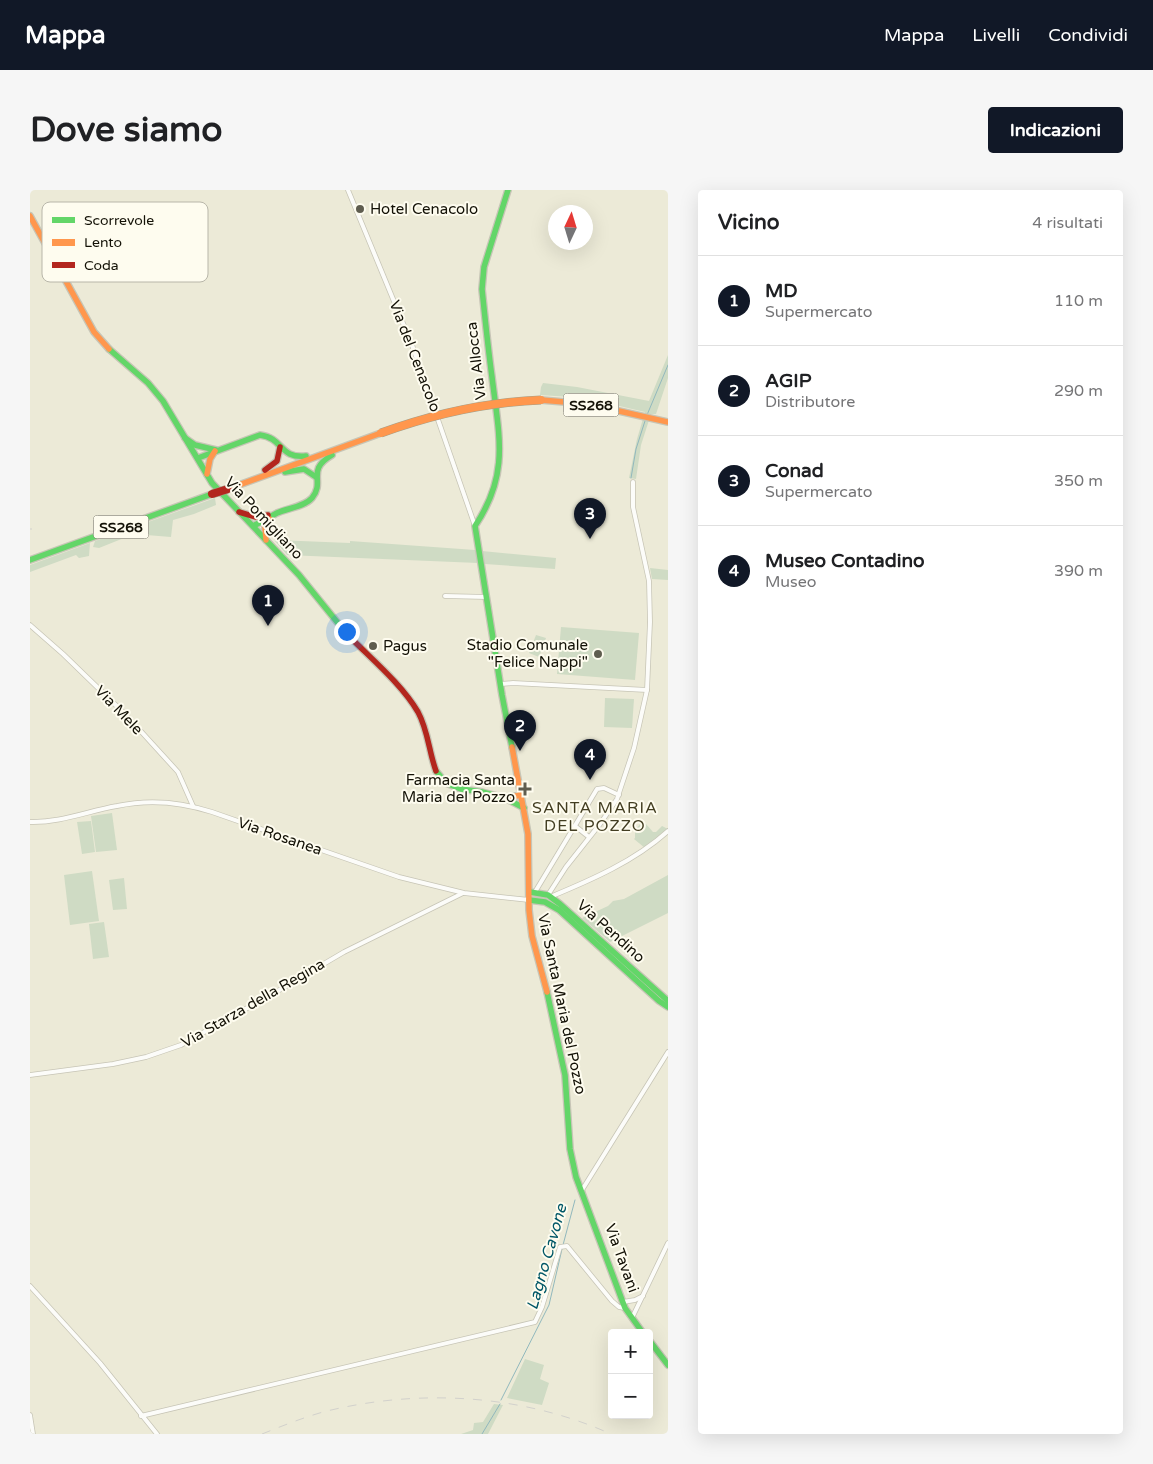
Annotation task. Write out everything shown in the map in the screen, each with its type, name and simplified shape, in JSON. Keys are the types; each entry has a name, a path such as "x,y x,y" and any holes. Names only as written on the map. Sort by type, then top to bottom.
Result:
{"main road":[{"name":"Via Allocca","path":"474,526 484,515 499,475 500,443 482,289 484,267 508,190"},
{"name":"Via Pomigliano","path":"30,216 42,238"},
{"name":"Via Pomigliano","path":"66,282 94,332 114,355 152,387 163,401 216,487 322,601 346,633 402,690 421,720 428,739 433,763 440,778 452,787 505,798 524,808"},
{"name":"SS268","path":"30,560 427,416 459,408 508,401 541,400 588,404 668,422"},
{"path":"198,458 260,435 266,435 277,440 280,447 288,455 298,458 340,448"},
{"path":"185,438 195,445 216,450"},
{"path":"253,526 312,498 316,492 317,468 321,462 356,442"},
{"path":"239,484 272,467 279,458 280,447"},
{"path":"208,474 210,459 216,450"},
{"path":"261,477 299,469 309,471 316,477"},
{"path":"239,512 256,517 275,514"},
{"path":"266,540 265,527 275,514"},
{"name":"Via Santa Maria del Pozzo","path":"474,526 500,684 524,808 531,862 529,909 532,936 565,1074 569,1102 570,1156 582,1190"},
{"name":"Via Pomigliano","path":"505,798 522,795"},
{"name":"Via Pendino","path":"531,895 549,896 589,929 668,1001"},
{"name":"Via Pendino","path":"531,895 559,910 659,1001 668,1007"},
{"name":"Via Tavani","path":"582,1190 624,1305 639,1329"},
{"path":"653,1345 668,1365"}],"street":[{"name":"Via del Cenacolo","path":"348,190 412,345 474,526"},
{"path":"549,896 566,867 610,810 619,795 634,748 647,690 650,631 649,581 633,507 633,482"},
{"path":"445,596 487,597"},
{"name":"Via Mele","path":"30,625 127,716 178,772 193,806"},
{"path":"500,684 513,683 647,690"},
{"path":"531,895 596,789 604,788 619,795"},
{"name":"Via Rosanea","path":"30,822 74,817 117,806 154,802 175,803 193,806 399,877 464,893 531,895"},
{"path":"574,826 589,837"},
{"path":"549,896 576,886 642,851 668,831"},
{"name":"Via Starza della Regina","path":"30,1075 146,1058 181,1045 344,952 464,893"},
{"path":"582,1190 668,1052"},
{"path":"632,1318 668,1243"},
{"path":"141,1416 535,1322 542,1307 560,1247 566,1246 619,1307 643,1296"},
{"path":"30,1286 100,1363 157,1434"},
{"path":"30,1415 33,1434"}],"green space":[{"path":"668,355 668,378 656,414 651,414 641,445 636,479 629,478 645,412 585,398 540,395 543,383 577,387 649,401"},
{"path":"215,498 216,505 173,520 171,537 134,534 99,548 93,547 95,541"},
{"path":"276,540 350,543 350,541 475,550 478,563 287,555"},
{"path":"90,543 89,556 79,558 76,555 30,572 30,565"},
{"path":"482,551 556,558 555,569 485,564"},
{"path":"650,568 668,570 668,580 652,579"},
{"name":"Stadio Comunale \"Felice Nappi\"","path":"561,627 639,633 635,680 557,674"},
{"path":"536,635 546,638 539,657 529,653"},
{"path":"605,698 634,699 632,728 604,727"},
{"path":"112,813 117,850 96,852 91,816"},
{"path":"91,821 95,852 82,854 77,822"},
{"path":"641,823 646,824 653,832 656,832 662,826 668,829 645,848 634,839 635,830"},
{"path":"92,871 99,921 70,925 64,875"},
{"path":"668,875 668,913 610,942 582,918 608,906 613,901 624,899"},
{"path":"124,878 127,909 113,910 109,880"},
{"path":"104,922 109,957 93,959 89,924"},
{"path":"525,1359 544,1365 540,1379 549,1383 542,1405 507,1398"},
{"path":"494,1404 503,1405 488,1434 461,1434 473,1430 474,1423 483,1422"}],"waterway":[{"path":"647,415 668,365"},
{"path":"631,478 636,449 645,421"},
{"name":"Lagno Cavone","path":"563,1245 575,1200"},
{"name":"Lagno Cavone","path":"501,1400 549,1305 562,1249"},
{"name":"Lagno Cavone","path":"482,1434 500,1404"}],"railway":[{"path":"262,1434 300,1419 359,1404 432,1398 506,1403 542,1410 611,1434"}],"traffic: fast":[{"path":"508,190 484,267 482,289 499,436 498,472 486,507 475,526 512,747"},
{"path":"109,349 148,383 163,401 212,483 299,575 346,633"},
{"path":"198,458 260,435 274,440 291,454 306,456"},
{"path":"185,438 195,445 216,450"},
{"path":"253,526 277,513 309,501 316,492 319,466 332,455"},
{"path":"285,472 304,469 316,477"},
{"path":"30,560 212,494"},
{"path":"436,771 446,783 461,789 505,798 524,808"},
{"path":"530,892 548,895 560,904 668,1001"},
{"path":"529,900 545,902 559,910 659,1001 668,1007"},
{"path":"547,992 565,1075 570,1149 576,1177 625,1308 640,1329"},
{"path":"653,1345 668,1365"}],"traffic: slow":[{"path":"30,216 42,238"},
{"path":"66,282 94,332 109,349"},
{"path":"541,400 588,404 668,422"},
{"path":"381,433 420,420 479,406 541,400"},
{"path":"228,489 381,433"},
{"path":"207,474 210,459 215,451"},
{"path":"266,540 265,527 270,519"},
{"path":"512,747 528,834 529,910 532,936 547,992"},
{"path":"505,798 521,795"}],"traffic: jam":[{"path":"265,470 277,461 280,447"},
{"path":"212,494 228,489"},
{"path":"239,512 256,517 268,515"},
{"path":"346,633 394,681 411,701 424,726 436,771"}],"place":[{"name":"Hotel Cenacolo","path":"360,209"},
{"name":"Conad","path":"590,539"},
{"name":"MD","path":"268,626"},
{"name":"Pagus","path":"373,646"},
{"name":"Stadio Comunale \"Felice Nappi\"","path":"598,654"},
{"name":"AGIP","path":"520,751"},
{"name":"Museo Contadino","path":"590,780"},
{"name":"Farmacia Santa Maria del Pozzo","path":"525,789"}],"district":[{"name":"SANTA MARIA DEL POZZO","path":"595,817"}]}
